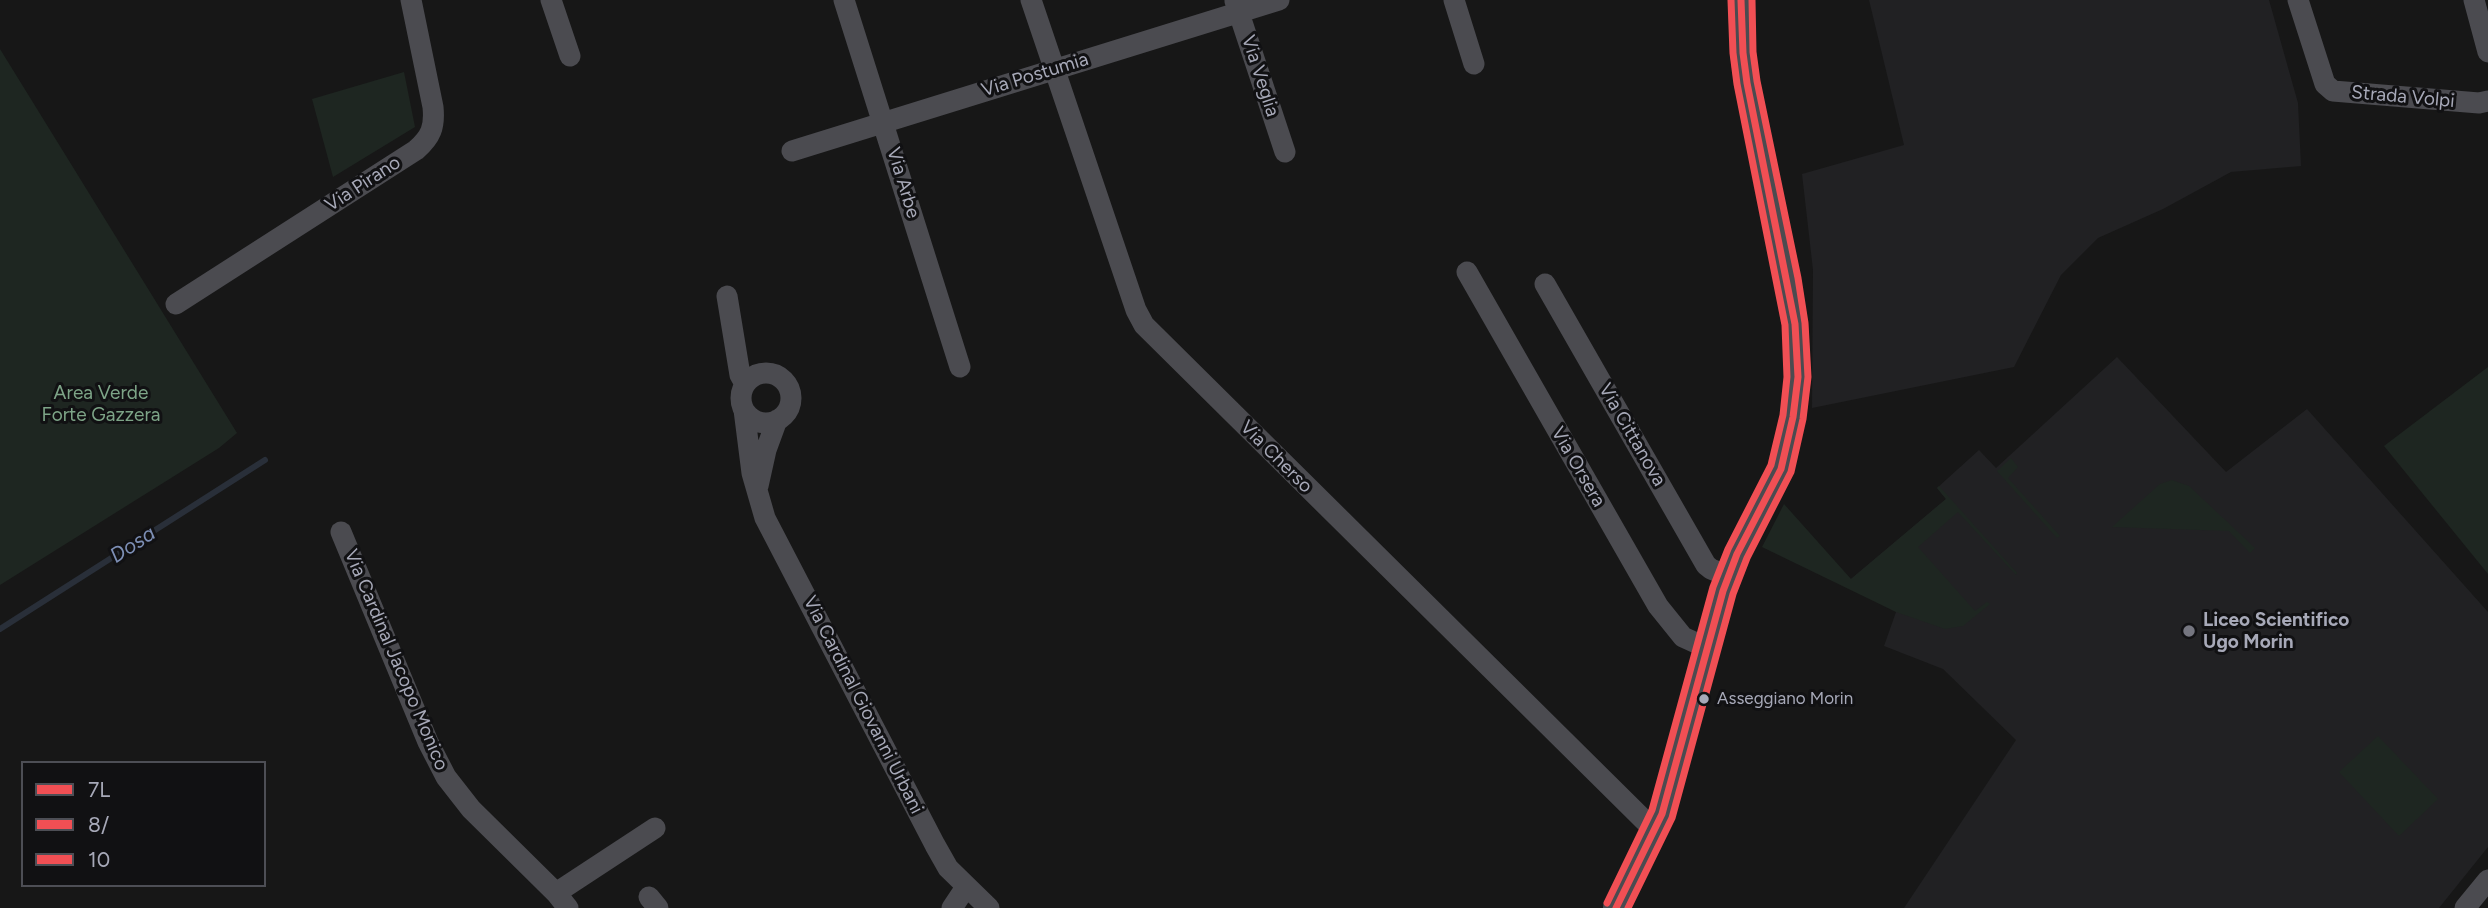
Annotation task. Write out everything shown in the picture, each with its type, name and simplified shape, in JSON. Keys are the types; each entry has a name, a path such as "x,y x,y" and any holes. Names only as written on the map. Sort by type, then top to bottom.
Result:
{"street":[{"name":"Via Pirano","path":"176,304 416,149 431,134 434,122 433,107 411,0"},
{"path":"551,0 570,56"},
{"name":"Via Arbe","path":"844,0 960,368"},
{"name":"Via Cherso","path":"1031,0 1136,310 1144,325 1654,830"},
{"name":"Via Postumia","path":"792,151 1056,70 1237,6 1279,0"},
{"path":"1454,0 1474,64"},
{"path":"1616,908 1662,814 1705,648 1727,576 1781,469 1794,417 1798,377 1795,324 1747,83 1741,0"},
{"name":"Strada Volpi","path":"2298,0 2325,83 2333,90 2479,103 2488,101"},
{"path":"2474,0 2488,52"},
{"name":"Via Veglia","path":"1237,6 1285,152"},
{"name":"Via Orsera","path":"1467,272 1658,606 1683,637 1705,648"},
{"name":"Via Cittanova","path":"1545,284 1706,565 1727,576"},
{"path":"727,296 740,375 745,384"},
{"path":"758,488 766,450 777,420 789,408 790,400 786,383 780,377 763,373 751,378 741,394 744,410 760,422 777,420"},
{"name":"Via Cardinal Giovanni Urbani","path":"744,410 752,473 765,518 948,868 989,908"},
{"name":"Via Cardinal Jacopo Monico","path":"341,532 428,742 446,777 471,809 562,900"},
{"path":"562,900 655,828"},
{"path":"952,908 965,887"},
{"path":"2465,908 2485,890"}],"shaded area":[{"path":"1869,0 2269,0 2298,103 2301,166 2231,172 2163,209 2098,238 2061,275 2014,367 1812,408 1813,270 1802,174 1904,145"},
{"name":"Liceo Scientifico Ugo Morin","path":"2117,357 2226,472 2307,409 2488,612 2488,847 2439,908 1904,908 2016,740 1943,669 1884,646 1896,612 1851,579 1946,499 1937,488 1979,450 1996,468"}],"green space":[{"name":"Area Verde Forte Gazzera","path":"0,49 237,433 219,448 0,585"},
{"path":"404,72 415,127 333,177 312,99"},
{"path":"2488,367 2488,574 2384,446"},
{"path":"2011,458 2018,467 2008,478 2060,536 2057,538 1997,471"},
{"path":"2172,480 2189,486 2255,548 2250,553 2229,531 2112,527 2160,484"},
{"path":"1939,486 2017,573 2016,575 1958,512 1918,547 1975,611 1987,602 1990,604 1963,626 1945,629 1896,612 1762,547 1784,504 1851,579 1946,499 1937,488"},
{"path":"2378,736 2438,799 2399,836 2339,772"}],"waterway":[{"name":"Dosa","path":"0,629 265,460"}],"transit line":[{"name":"10","path":"1607,903 1652,810 1713,587 1728,549 1771,465 1783,415 1787,377 1785,325 1737,84 1731,0"},
{"name":"7L","path":"1616,908 1662,814 1723,591 1737,554 1781,469 1793,417 1798,377 1795,324 1747,83 1741,0"},
{"name":"8/","path":"1628,908 1672,818 1733,594 1747,558 1791,472 1803,419 1808,377 1805,323 1757,81 1753,52 1752,0"}],"place":[{"name":"Liceo Scientifico Ugo Morin","path":"2189,631"},
{"name":"Asseggiano Morin","path":"1704,699"}]}
